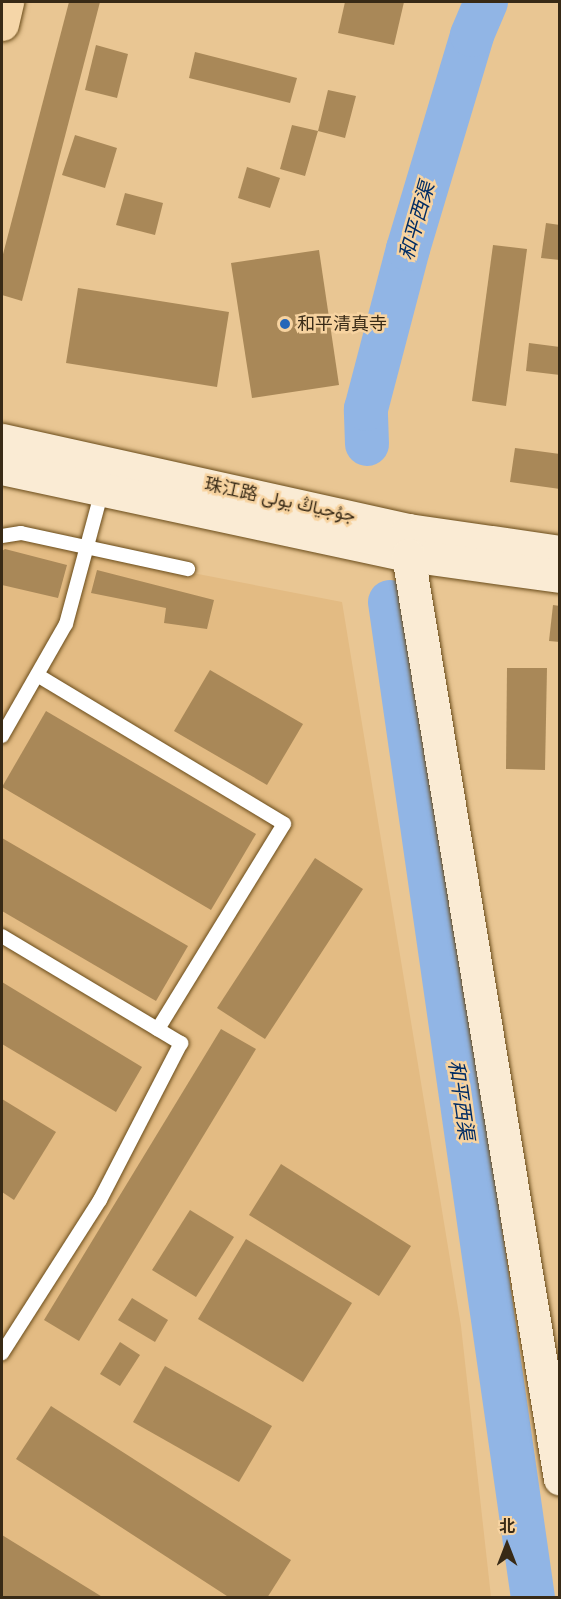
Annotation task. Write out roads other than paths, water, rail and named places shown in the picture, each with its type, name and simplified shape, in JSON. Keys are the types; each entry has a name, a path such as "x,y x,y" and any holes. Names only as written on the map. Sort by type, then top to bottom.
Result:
{"main road":[{"path":"2,24 7,2"}],"street":[{"name":"珠江路 جۇجياڭ يولى","path":"2,440 408,542 560,576"},
{"name":"珠江路 جۇجياڭ يولى","path":"2,468 102,491 408,542 560,552"},
{"path":"408,542 560,1479"}],"lane":[{"path":"2,736 39,676 66,624 102,491"},
{"path":"2,536 21,532 188,569"},
{"path":"39,676 284,824 158,1029"},
{"path":"2,936 181,1043 100,1200 2,1353"}],"waterway":[{"name":"和平西渠","path":"367,444 366,409 408,249 472,35 486,2"},
{"name":"和平西渠","path":"390,602 533,1598"}],"place":[{"name":"和平清真寺","path":"285,324"}]}
